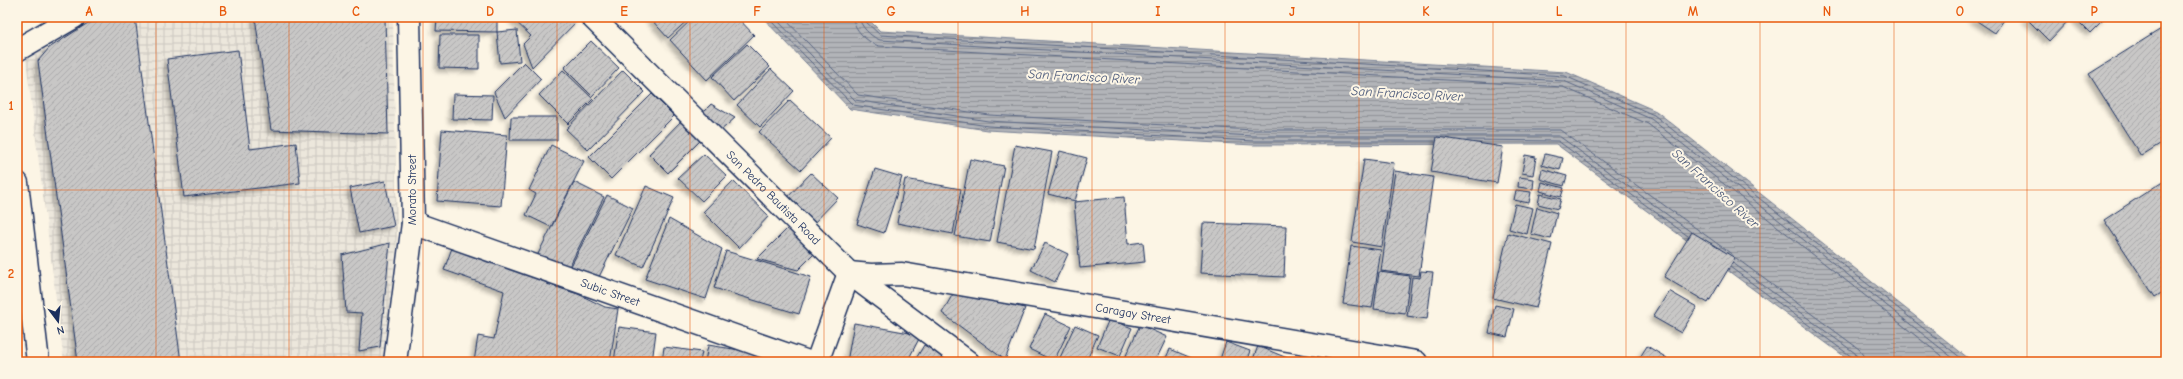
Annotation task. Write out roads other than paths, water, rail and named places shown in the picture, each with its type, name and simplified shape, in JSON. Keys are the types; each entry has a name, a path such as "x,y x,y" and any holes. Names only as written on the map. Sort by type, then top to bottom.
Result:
{"street":[{"path":"17,50 74,17"},
{"name":"Morato Street","path":"394,362 413,223 409,17"},
{"name":"San Pedro Bautista Road","path":"592,17 849,273 968,362"},
{"path":"17,183 38,362"},
{"name":"Subic Street","path":"413,223 808,362"},
{"path":"817,362 849,273"},
{"name":"Caragay Street","path":"849,273 871,275 902,274 1416,362"}],"water":[{"name":"San Francisco River","path":"762,17 866,17 880,31 1566,72 1656,111 1973,362 1852,362 1556,144 1253,145 987,130 850,109"}]}
